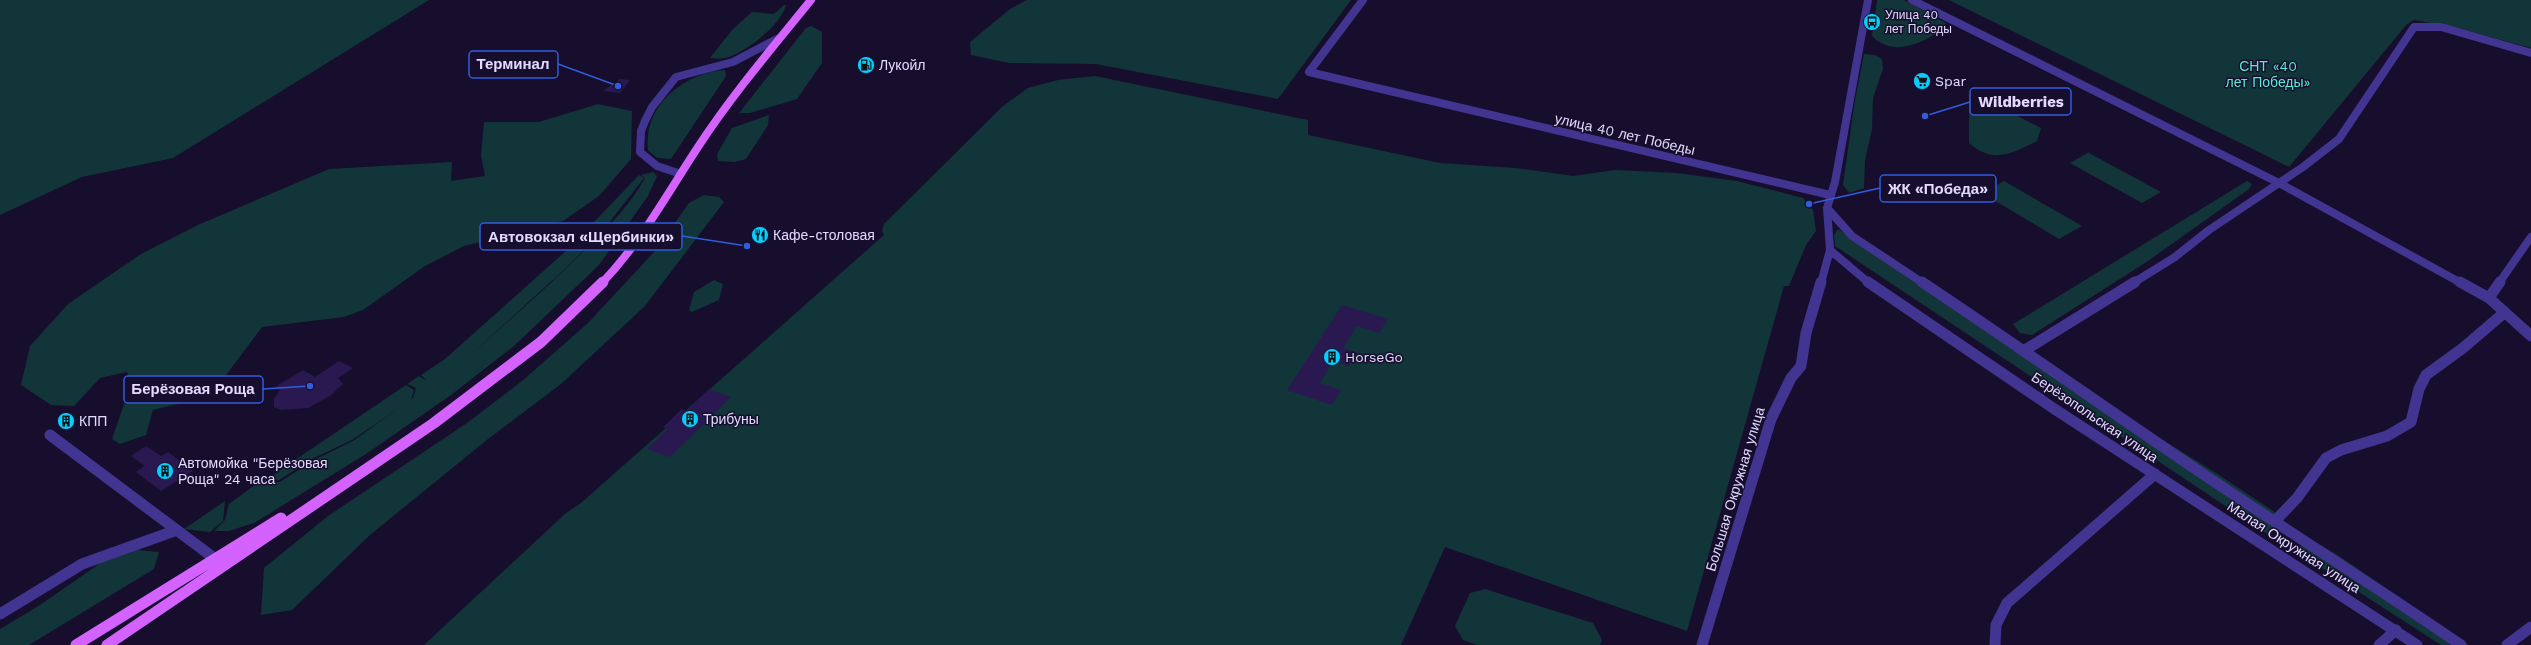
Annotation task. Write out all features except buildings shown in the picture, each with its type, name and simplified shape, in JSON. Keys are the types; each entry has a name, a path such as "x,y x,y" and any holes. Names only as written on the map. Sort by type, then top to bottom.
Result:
{"main road":[{"path":"107,645 350,478 434,423 541,342 586,300 648,228 736,92 777,39 808,3"},
{"path":"76,645 214,558 350,478"}],"street":[{"name":"улица 40 лет Победы","path":"1363,0 1309,72 1830,195"},
{"path":"1830,250 1827,208 1835,182 1868,0"},
{"path":"1912,0 2279,183 2489,298 2531,336"},
{"path":"2025,350 2175,257 2209,230 2279,183 2339,139 2414,27 2441,27 2531,53"},
{"path":"682,174 657,166 640,152 641,131 652,106 676,77 733,62 777,39"},
{"path":"1827,208 1852,236 2025,350 2200,472 2461,645"},
{"path":"2489,298 2531,237"},
{"name":"Большая Окружная улица","path":"1702,645 1771,418 1791,378 1800,366 1814,300 1830,250"},
{"name":"Берёзопольская улица","path":"1830,250 1859,276 2155,474 2007,603 1996,625 1995,645"},
{"path":"2275,521 2297,498 2326,458 2341,450 2387,436 2411,422 2419,388 2426,375 2463,348 2505,312"},
{"path":"50,435 214,558"},
{"name":"Малая Окружная улица","path":"2155,474 2417,645"},
{"path":"0,614 82,564 177,530"},
{"path":"2507,645 2531,627"},
{"path":"2379,645 2396,630"}],"green space":[{"path":"0,0 429,0 173,158 82,177 0,215"},
{"path":"1027,0 1351,0 1278,99 1096,64 1009,63 971,55 970,42 1010,9"},
{"path":"1877,0 1904,0 1946,23 1944,29 1926,39 1908,46 1898,47 1880,43 1872,36"},
{"name":"СНТ «40 лет Победы»","path":"1949,0 2531,0 2531,48 2458,28 2414,20 2407,24 2289,167"},
{"path":"786,5 778,21 754,43 729,57 719,59 710,58 732,30 752,12 774,14"},
{"path":"811,26 822,32 822,63 797,99 750,113 739,113 806,28"},
{"path":"1864,54 1875,55 1882,59 1883,69 1873,98 1872,129 1865,160 1864,188 1849,193 1843,185 1854,106"},
{"path":"725,70 726,76 671,159 657,158 648,150 648,134 652,119 659,106 669,94 695,77 710,72"},
{"path":"1095,76 1308,120 1308,135 1440,163 1516,168 1573,176 1615,170 1677,173 1737,181 1803,198 1813,210 1816,231 1806,245 1789,286 1784,286 1687,631 1445,547 1401,645 424,645 566,513 581,503 884,235 882,231 884,224 1003,106 1028,88 1058,80"},
{"path":"1973,93 2041,128 2037,141 2019,150 2002,155 1986,153 1969,143 1969,95"},
{"path":"598,104 632,111 631,159 599,196 563,221 464,246 425,266 363,310 344,317 262,327 218,386 201,398 153,410 146,435 120,444 112,439 131,384 127,372 100,378 74,406 51,405 21,385 30,346 68,304 141,254 198,225 329,169 452,162 451,181 485,176 481,156 484,122 539,122"},
{"path":"769,115 768,125 746,159 735,162 718,161 717,154 732,128"},
{"path":"2089,152 2161,192 2142,203 2070,163"},
{"path":"653,172 657,176 648,196 599,265 514,346 451,395 366,454 254,523 229,531 214,531 225,520 229,504 262,480 280,482 314,460 353,441 413,398 416,388 407,384 419,376 427,381 421,375 445,359 567,250 639,175 644,178 601,233 566,268 455,369 571,264 611,223 626,206 645,178 641,175"},
{"path":"2004,181 2082,226 2059,239 1982,193"},
{"path":"2247,181 2252,184 2249,189 2148,261 2032,335 2020,333 2013,324"},
{"path":"704,195 719,197 724,202 645,306 561,384 488,439 370,535 292,610 261,615 264,568 328,516 467,423 522,381 588,323 655,251 689,203"},
{"path":"1838,229 2017,349 2219,475 2282,517 2269,535 1835,246 1834,235"},
{"path":"714,280 723,284 719,300 692,312 689,310 694,292"},
{"path":"406,385 414,390 411,400 352,440 314,458 279,480 269,479 283,468"},
{"path":"225,501 223,521 210,532 184,529"},
{"path":"2306,537 2336,554 2469,645 2441,645 2297,552"},
{"path":"138,550 159,552 154,569 29,645 0,645 0,629 40,605 102,562"},
{"path":"1485,589 1593,623 1602,640 1600,645 1477,645 1463,640 1455,626 1470,593"}],"place":[{"name":"Улица 40 лет Победы","path":"1872,22"},
{"name":"Лукойл","path":"866,65"},
{"name":"Spar","path":"1922,81"},
{"name":"Терминал","path":"618,86"},
{"name":"Wildberries","path":"1925,116"},
{"name":"ЖК «Победа»","path":"1809,204"},
{"name":"Кафе-столовая","path":"760,235"},
{"name":"Автовокзал «Щербинки»","path":"747,246"},
{"name":"HorseGo","path":"1332,357"},
{"name":"Берёзовая Роща","path":"310,386"},
{"name":"Трибуны","path":"690,419"},
{"name":"КПП","path":"66,421"},
{"name":"Автомойка \"Берёзовая Роща\" 24 часа","path":"165,471"}]}
